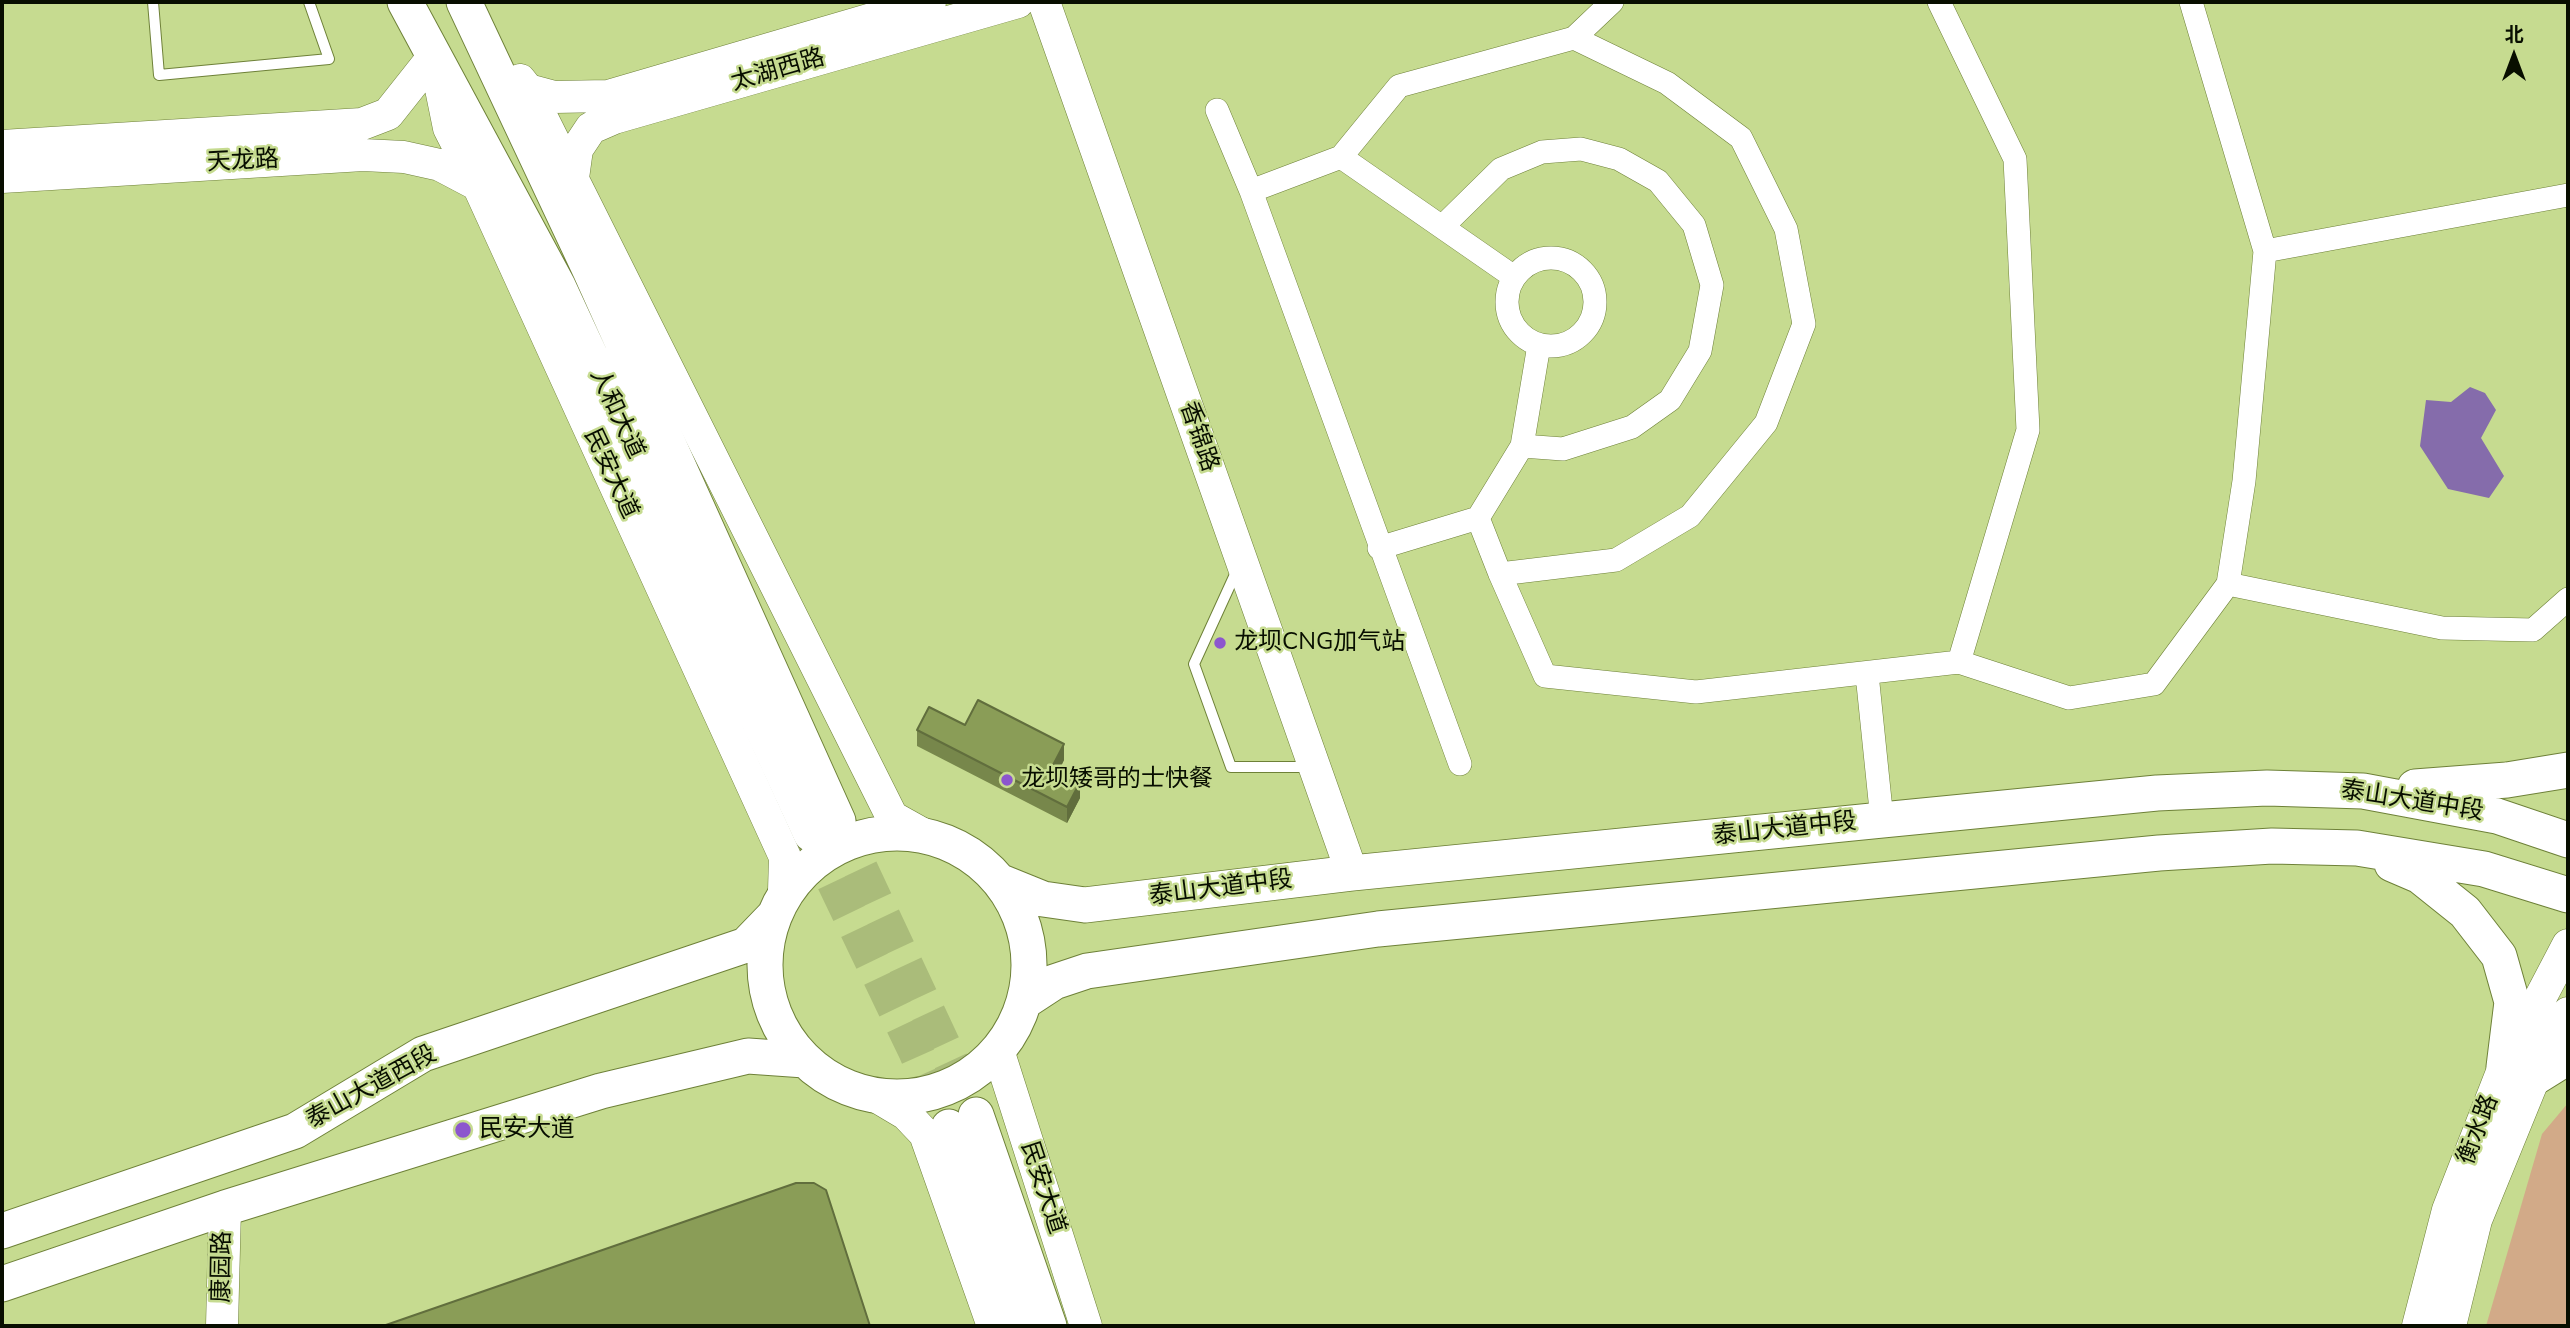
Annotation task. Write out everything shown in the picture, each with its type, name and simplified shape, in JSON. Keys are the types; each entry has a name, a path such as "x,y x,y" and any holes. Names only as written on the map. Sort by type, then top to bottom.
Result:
{"main road":[{"name":"人和大道","path":"405,2 558,286 824,827 590,270 464,2"},
{"name":"太湖西路","path":"528,90 554,97 608,96 930,2"},
{"name":"太湖西路","path":"573,177 578,149 591,128 614,118 1018,2"},
{"name":"香锦路","path":"1044,2 1352,873"},
{"path":"482,37 528,90 892,817 926,836"},
{"name":"天龙路","path":"2,146 362,124 388,114 434,55"},
{"name":"民安大道","path":"434,55 449,128 478,185 785,858 779,904"},
{"name":"天龙路","path":"2,177 363,155 404,157 440,165 478,185"},
{"path":"2363,791 2507,780 2568,770"},
{"name":"泰山大道中段","path":"1001,882 1042,899 1085,905 1352,873 1882,820 2157,793 2267,788 2363,791 2497,816 2568,841"},
{"name":"泰山大道西段","path":"2,1231 295,1131 423,1054 746,945 804,870 827,852 853,840 882,833 926,836 968,852 1001,882"},
{"path":"1025,1001 1054,982 1087,971 1377,929 2159,853 2272,846 2357,848 2484,869 2568,895"},
{"path":"2357,848 2420,876 2465,912 2498,957 2512,1002 2519,1072 2568,1057"},
{"path":"874,1095 902,1097 929,1093 955,1084 979,1069 998,1050 1014,1027 1025,1001 1030,974 1029,947 1023,921 1001,882"},
{"path":"779,904 766,943 766,988 781,1030 805,1060 837,1083 874,1095 906,1114 925,1134 993,1326"},
{"name":"衡水路","path":"2450,1326 2476,1220 2519,1072 2568,945"},
{"name":"衡水路","path":"2418,1326 2448,1210 2519,1072 2568,1013"},
{"name":"民安大道","path":"998,1050 1086,1326"},
{"path":"2,1284 225,1208 601,1091 748,1056 805,1060"},
{"name":"民安大道","path":"1021,1326 962,1121 1049,1326"},
{"name":"康园路","path":"222,1326 225,1208"}],"street":[{"path":"1251,191 1341,157 1399,86 1574,38 1612,2"},
{"path":"1939,2 2015,159 2028,429 1959,662"},
{"path":"1478,518 1545,676 1696,692 1959,662 2069,698 2154,684 2228,584 2244,481 2265,251 2191,2"},
{"path":"1500,575 1616,559 1690,516 1766,423 1804,324 1787,229 1741,138 1667,83 1574,38"},
{"path":"1217,110 1251,191 1460,764"},
{"path":"1443,226 1501,169 1542,152 1581,149 1619,159 1658,181 1694,225 1712,285 1700,351 1671,400 1632,427 1563,449 1522,446"},
{"path":"1341,157 1514,276"},
{"path":"2265,251 2568,195"},
{"path":"1549,257 1563,259 1586,274 1595,299 1594,313 1579,336 1567,343 1539,345 1516,330 1508,317 1508,289 1523,266 1549,257"},
{"path":"1379,548 1478,518 1522,446 1539,345"},
{"path":"2228,584 2442,628 2533,630 2568,599"},
{"path":"1867,674 1882,820"}],"lane":[{"path":"153,2 159,75 329,59 309,2"},
{"path":"1241,561 1194,664 1231,767 1314,766"}],"shaded area":[{"path":"2470,387 2485,393 2496,410 2481,438 2504,476 2489,498 2448,489 2420,446 2426,400 2451,402"},
{"path":"2568,1103 2568,1326 2486,1326 2542,1134"}],"building":[{"path":"978,700 1064,744 1052,767 1080,782 1067,807 917,730 929,707 965,725"},
{"path":"796,1183 814,1183 826,1190 870,1326 383,1326"}],"tunnel":[{"path":"838,821 976,1115"},
{"path":"811,834 916,1052 949,1127"}],"place":[{"name":"龙坝CNG加气站","path":"1220,643"},
{"name":"龙坝矮哥的士快餐","path":"1007,780"},
{"name":"民安大道","path":"463,1130"}]}
